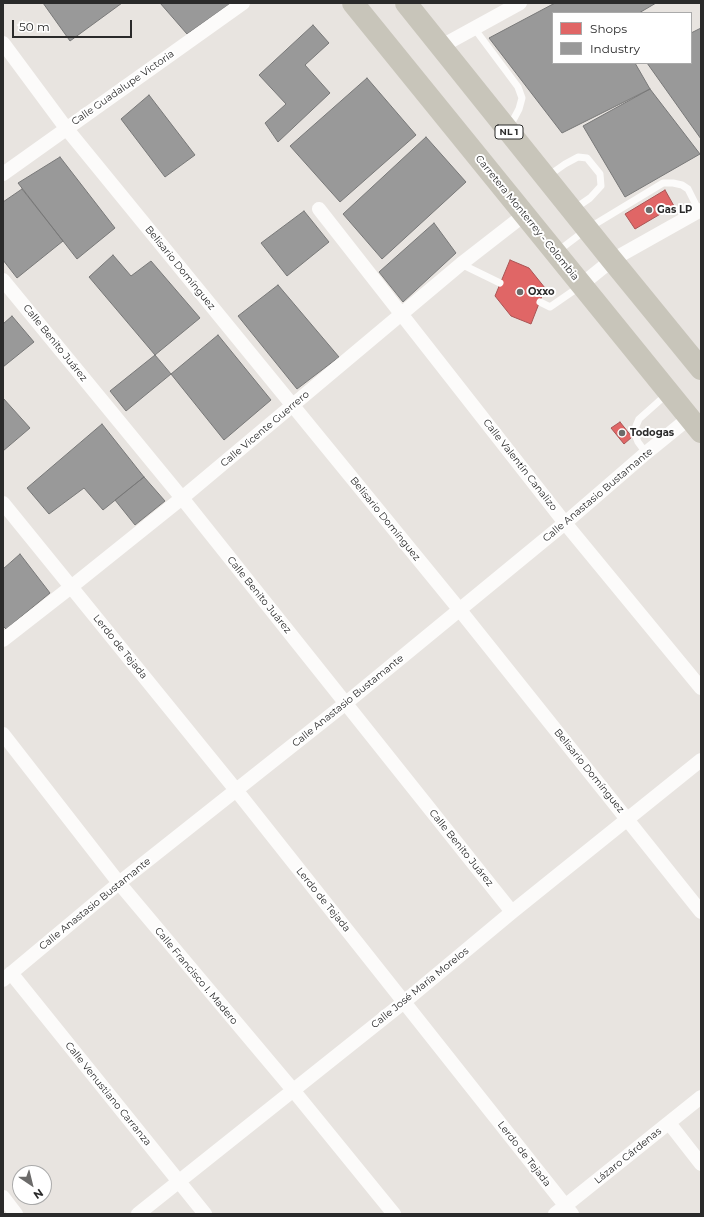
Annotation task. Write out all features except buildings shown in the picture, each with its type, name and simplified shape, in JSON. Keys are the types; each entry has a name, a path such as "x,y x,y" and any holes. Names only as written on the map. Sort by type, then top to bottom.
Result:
{"main road":[{"name":"Carretera Monterrey - Colombia","path":"353,3 695,425"},
{"name":"NL 1","path":"406,3 612,260 701,368"}],"street":[{"name":"Calle Guadalupe Victoria","path":"3,174 243,3"},
{"path":"440,46 520,3"},
{"name":"Belisario Domínguez","path":"3,43 66,128 460,609 701,912"},
{"name":"Calle Valentín Canalizo","path":"318,209 565,523 701,688"},
{"path":"581,286 612,260 700,210"},
{"name":"Calle Vicente Guerrero","path":"3,640 182,498 461,264 524,214"},
{"name":"Calle Benito Juárez","path":"3,280 182,498 512,912"},
{"name":"Calle Anastasio Bustamante","path":"7,976 119,883 346,703 565,523 646,453 695,425"},
{"name":"Lerdo de Tejada","path":"3,503 236,790 404,1002 564,1211"},
{"name":"Calle Francisco I. Madero","path":"3,734 119,883 293,1090 394,1214"},
{"name":"Calle José María Morelos","path":"138,1214 404,1002 512,912 701,760"},
{"name":"Calle Venustiano Carranza","path":"7,976 205,1214"},
{"name":"Lázaro Cárdenas","path":"564,1211 701,1097"},
{"path":"668,1123 701,1164"},
{"path":"3,1198 16,1214"}],"lane":[{"path":"474,28 518,87 522,98 519,109 508,130"},
{"path":"546,178 565,164 578,157 587,158 600,174 601,186 590,198 572,210"},
{"path":"555,253 587,229 663,183 682,185 688,189 700,210"},
{"path":"461,264 500,283"},
{"path":"540,302 550,307 581,286"},
{"path":"646,453 636,437 636,426 639,419 669,393"}],"place":[{"name":"Gas LP","path":"649,210"},
{"name":"Oxxo","path":"520,292"},
{"name":"Todogas","path":"622,433"}]}
